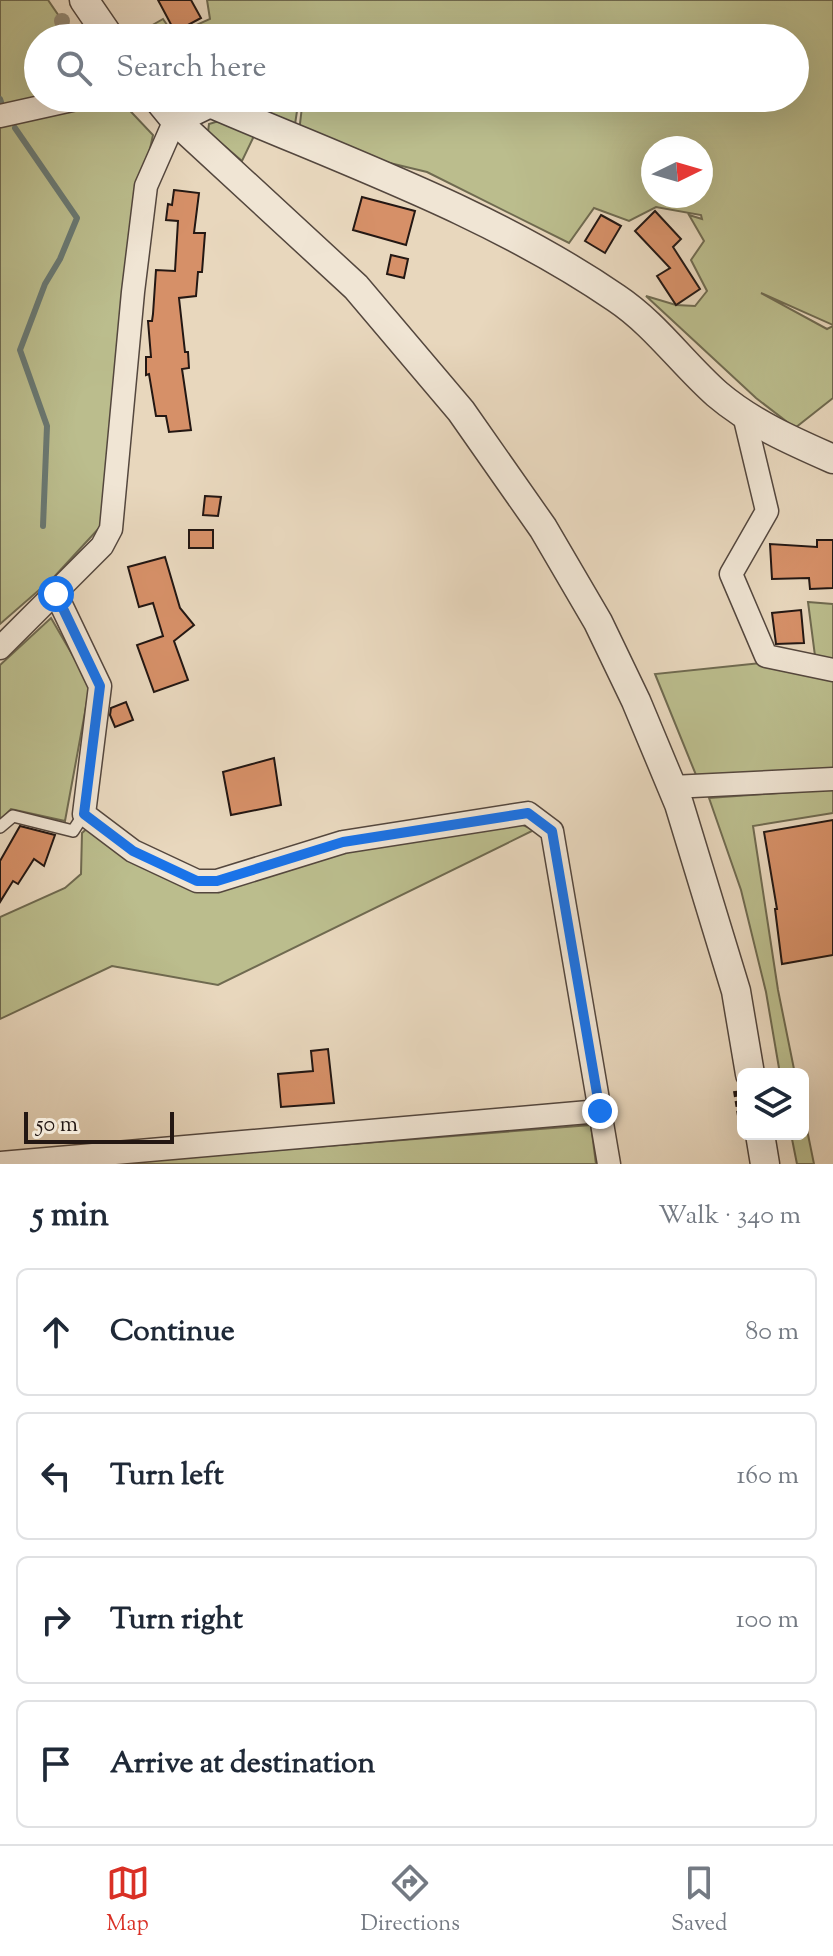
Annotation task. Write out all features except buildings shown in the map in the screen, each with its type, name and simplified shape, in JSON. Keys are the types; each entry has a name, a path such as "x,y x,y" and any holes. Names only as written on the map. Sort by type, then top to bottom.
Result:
{"street":[{"path":"84,0 100,24"},
{"path":"0,116 24,111"},
{"path":"168,112 356,287 461,411 543,528 598,622 672,787 736,991 741,1068"},
{"path":"0,648 102,546 111,529 146,186 175,120 191,112"},
{"path":"231,112 523,240 617,299 657,331 715,392 744,415 787,439 833,459"},
{"path":"744,415 767,511 731,574 766,656 833,670"},
{"path":"56,594 100,686 84,814 133,851 197,881 217,881 343,842 528,813 552,831 609,1164"},
{"path":"672,787 833,779"},
{"path":"0,1163 600,1111"},
{"path":"754,1140 765,1164"}],"lane":[{"path":"0,827 13,816 73,831 84,814"}],"green space":[{"path":"0,0 48,0 64,24 24,24 24,112 131,112 153,135 144,177 101,526 54,577 0,624"},
{"path":"207,0 833,0 833,325 761,293 827,329 833,326 833,398 795,428 756,398 646,296 676,305 695,306 707,291 691,260 704,241 689,215 702,219 701,215 662,208 713,208 713,136 641,136 641,208 654,208 629,221 594,208 569,243 427,172 298,141 301,112 809,112 809,24 199,24 210,19"},
{"path":"266,112 297,112 294,131"},
{"path":"222,120 254,136 242,161 208,132 209,124"},
{"path":"808,602 833,604 833,660 815,656"},
{"path":"51,618 90,685 65,821 11,809 0,820 0,665"},
{"path":"761,663 833,677 833,769 696,775 655,674"},
{"path":"833,789 833,813 753,826 778,990 794,1068 779,1068 766,992 741,890 709,798"},
{"path":"512,820 534,830 218,985 112,966 0,1019 0,917 65,888 81,874 82,833 90,826 175,877 298,862"},
{"path":"591,1125 596,1164 101,1164"},
{"path":"809,1139 814,1164 797,1164 792,1140"}],"waterway":[{"path":"15,128 77,218 60,259 45,284 20,350 47,426 43,526"}],"route":[{"path":"56,594 100,686 84,814 133,851 197,881 217,881 343,842 528,813 552,831 600,1111"}]}
